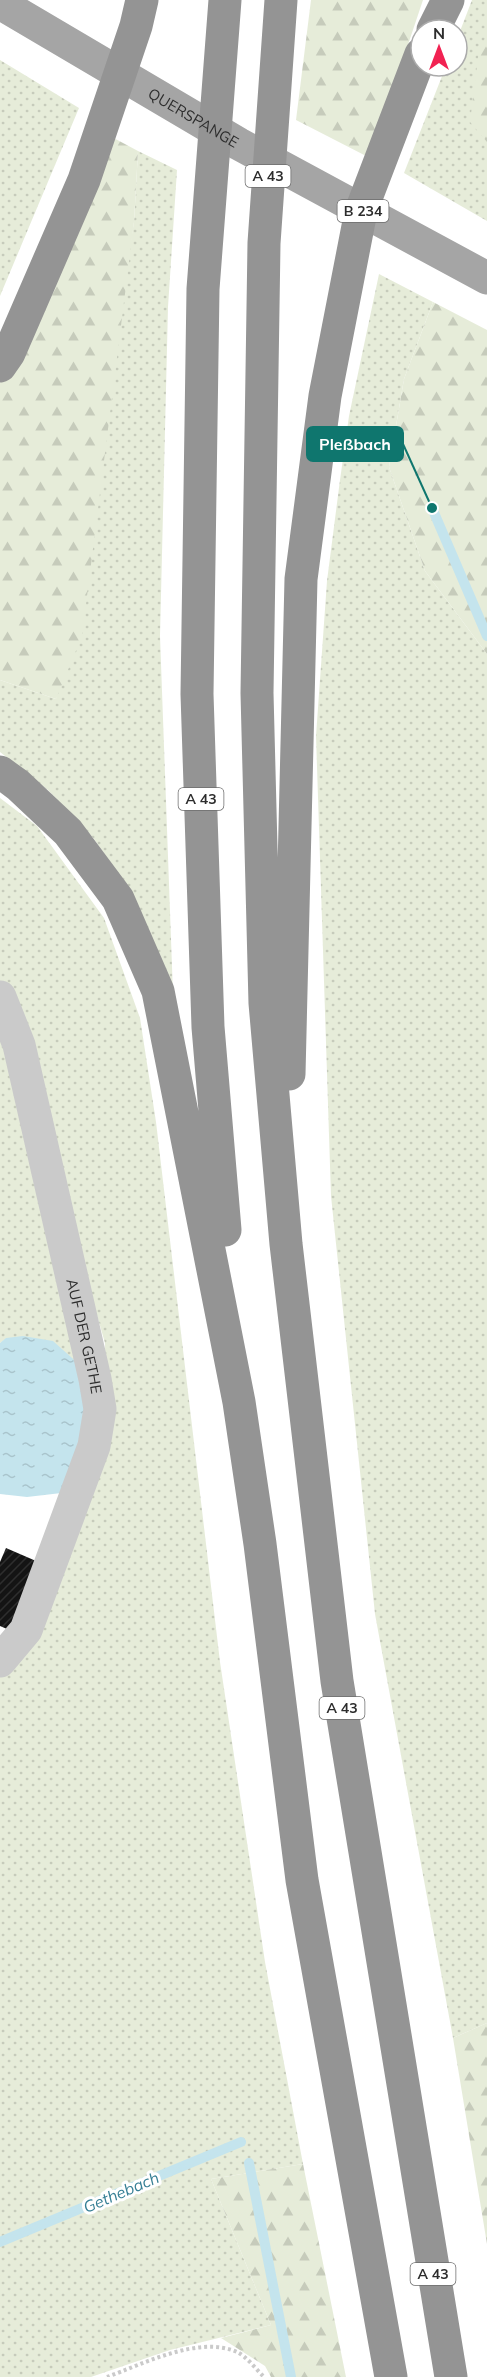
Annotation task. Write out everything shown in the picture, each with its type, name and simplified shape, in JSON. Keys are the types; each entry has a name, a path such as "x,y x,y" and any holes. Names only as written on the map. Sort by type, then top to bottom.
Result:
{"highway":[{"path":"0,366 9,353 84,180 136,26 142,0"},
{"name":"A 43","path":"225,0 203,290 197,694 208,1027 239,1402 260,1544 302,1880 391,2377"},
{"name":"A 43","path":"281,0 264,243 257,693 264,1003 286,1244 337,1681 451,2377"},
{"path":"439,18 448,0"},
{"path":"286,1244 301,579 325,396 361,211 412,78"},
{"path":"0,772 18,785 68,832 118,899 158,991 239,1402"}],"main road":[{"name":"QUERSPANGE","path":"0,3 239,144 487,278"}],"street":[{"name":"AUF DER GETHE","path":"0,997 19,1045 96,1379 100,1409 94,1446 26,1630 0,1661"}],"path":[{"path":"107,2377 163,2357 216,2345 239,2353 264,2377"}],"green space":[{"path":"311,0 423,0 417,18 409,18 409,42 370,158 296,120"},
{"path":"472,0 487,0 487,221 404,173 441,78 469,78 469,18 465,18"},
{"path":"487,35 487,142 470,122 479,50"},
{"path":"0,60 79,108 0,296"},
{"path":"108,135 138,151 134,222 82,636 56,699 0,680 0,383 31,326"},
{"path":"138,151 177,170 168,307 160,636 173,994 132,894 94,839 48,790 0,752 0,680 56,699 134,222"},
{"path":"379,274 433,302 404,379 389,467 425,571 487,654 487,2023 453,2038 375,1614 331,1196 316,736 327,581 340,480 349,416"},
{"path":"433,302 487,330 487,654 425,571 389,467 404,379"},
{"path":"0,798 37,826 104,918 140,1018 156,1122 220,1662 265,1962 303,2164 211,2179 271,2325 170,2350 91,2377 0,2377 0,1672 106,1434 105,1343 77,1246 81,1366 7,1338 0,1343"},
{"path":"487,2023 487,2244 453,2038"},
{"path":"303,2164 346,2377 271,2377 265,2366 221,2338 271,2325 211,2179"}],"water":[{"path":"23,1336 53,1341 81,1366 89,1439 70,1492 27,1497 0,1494 0,1343 6,1338"}],"building":[{"path":"6,1548 43,1564 14,1632 0,1626 0,1562"}],"waterway":[{"path":"432,508 487,636"},
{"name":"Gethebach","path":"0,2242 241,2142"},
{"path":"249,2163 291,2377"}],"place":[{"name":"Pleßbach","path":"432,508"}]}
